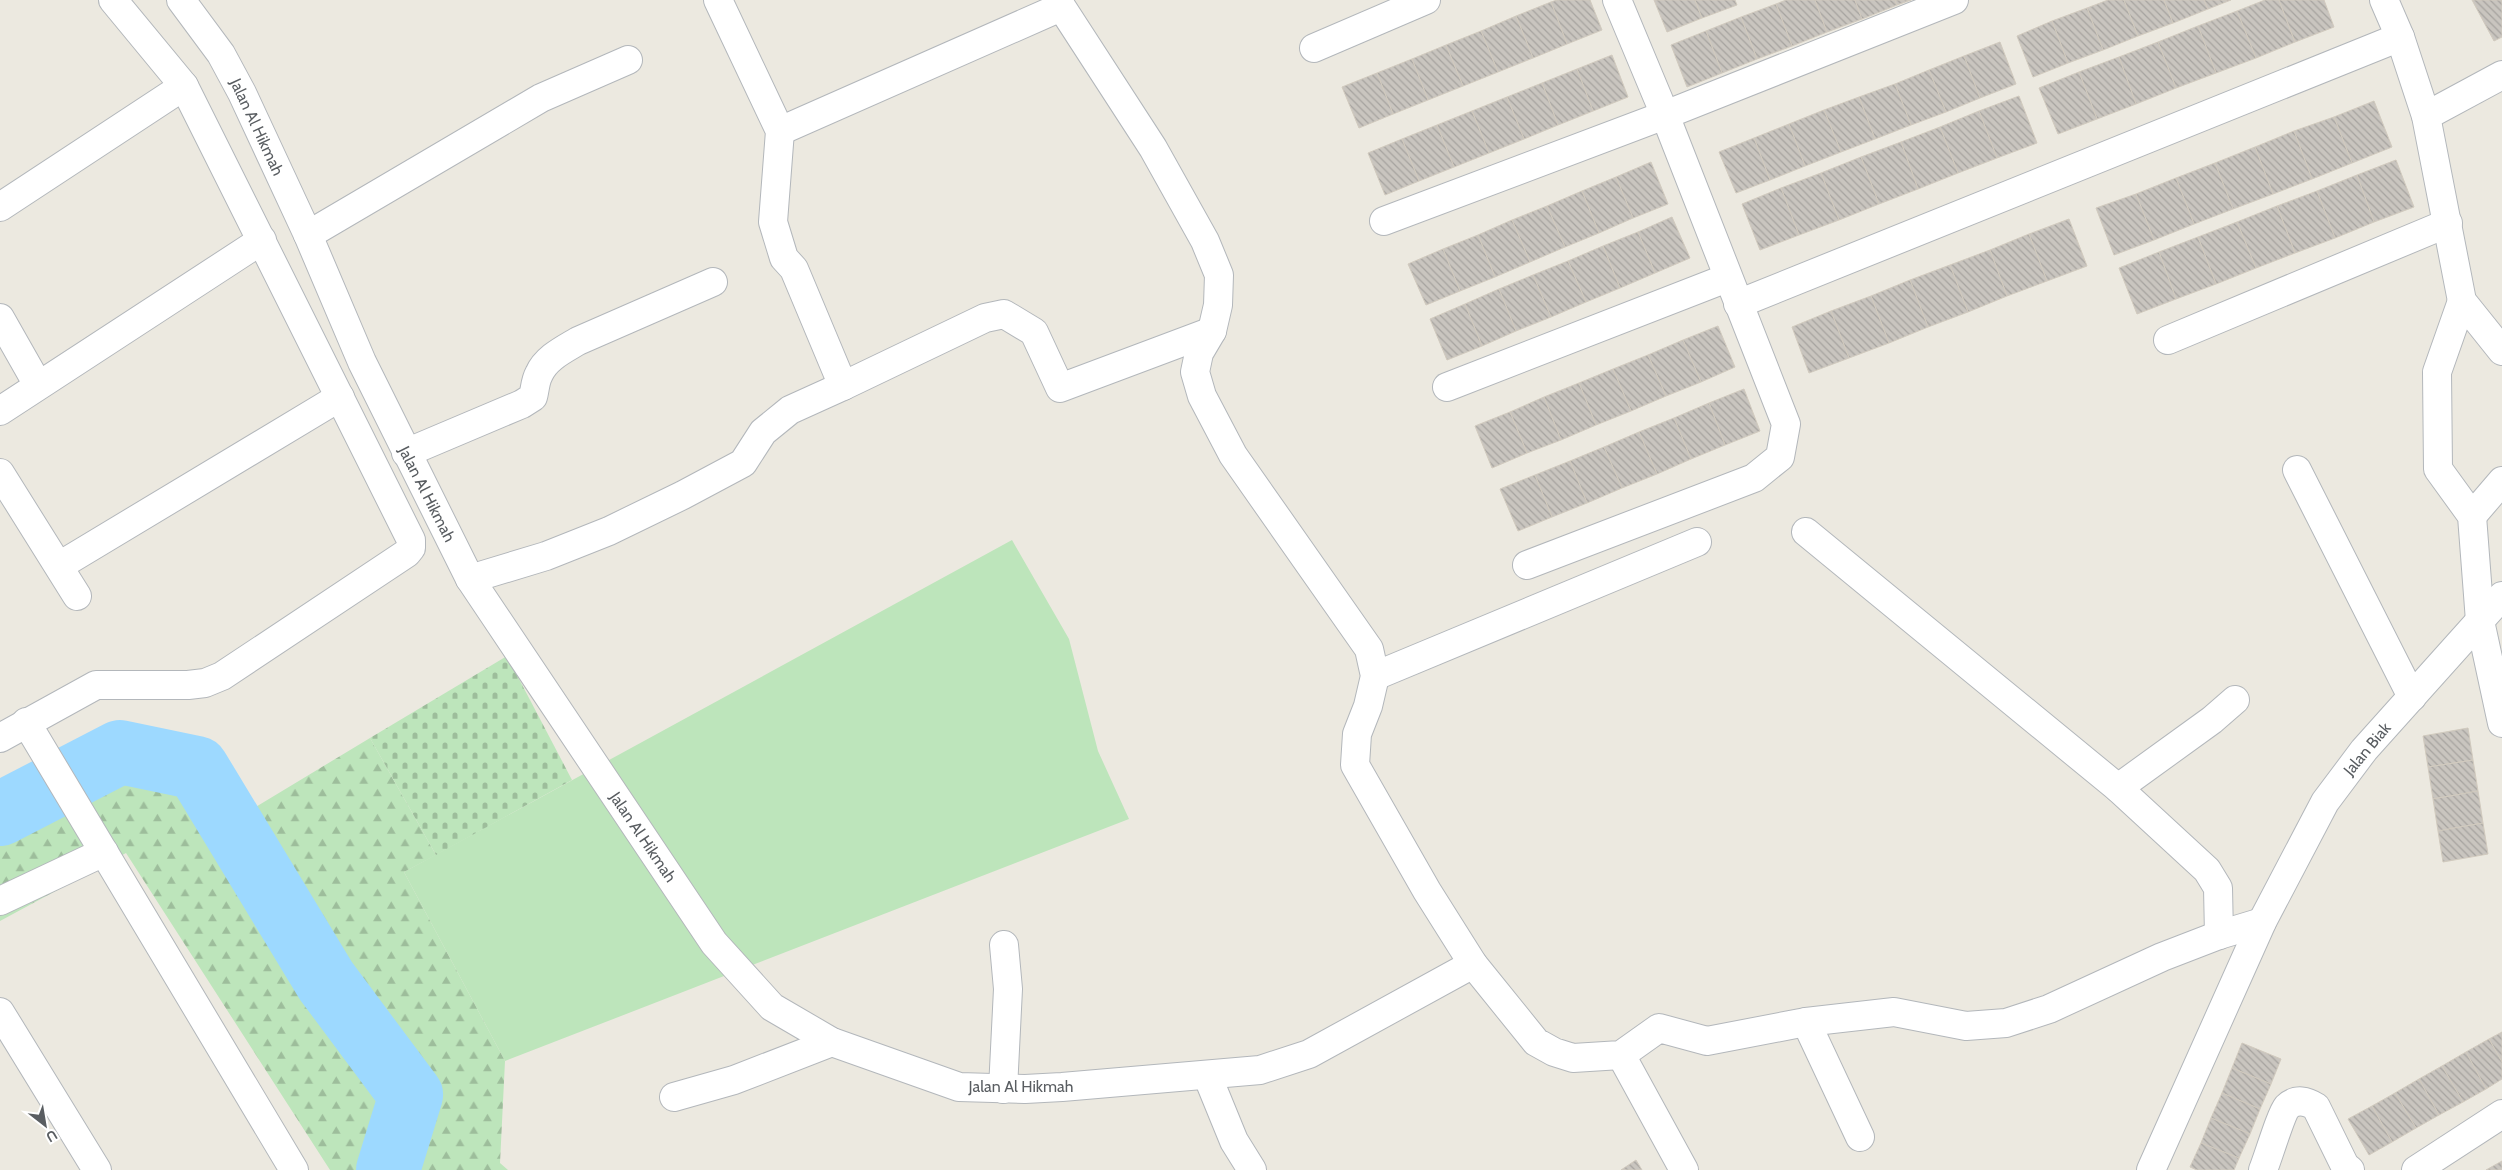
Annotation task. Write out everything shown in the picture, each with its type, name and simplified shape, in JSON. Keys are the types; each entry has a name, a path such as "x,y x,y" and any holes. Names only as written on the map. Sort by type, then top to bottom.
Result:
{"street":[{"path":"0,738 96,685 188,685 214,679 407,554 411,548 411,540 184,86 113,0"},
{"name":"Jalan Al Hikmah","path":"181,0 221,54 242,93 308,235 362,362 470,579 714,943 772,1007 832,1042 960,1087 1062,1087 1260,1070 1309,1054 1473,964"},
{"path":"718,0 780,131 773,222 784,258 794,269 844,386"},
{"path":"1314,48 1426,0"},
{"path":"1527,566 1754,478 1780,457 1786,424 1727,278 1665,115 1617,0"},
{"path":"1384,220 1665,115 1954,0"},
{"path":"2384,0 2400,37 2426,116 2462,301 2502,351"},
{"path":"780,131 1059,3 1153,148 1205,240 1219,274 1218,305 1212,332 1200,353 1195,372 1202,396 1233,455 1369,649 1375,676 1368,706 1356,734 1355,765 1427,891 1473,964 1536,1042 1554,1052 1572,1058 1621,1054 1659,1028 1707,1041 1806,1022 1894,1012 1966,1026 2006,1023 2049,1008 2162,957 2219,935 2262,922"},
{"path":"1738,304 2400,37"},
{"path":"308,235 541,98 628,60"},
{"path":"2426,116 2502,75"},
{"path":"0,207 184,86"},
{"path":"2168,340 2448,224"},
{"path":"0,411 262,240"},
{"path":"1447,387 1727,278"},
{"path":"406,452 522,404 533,397 538,376 546,364 557,354 578,341 714,282"},
{"path":"2462,301 2437,372 2438,469 2472,516 2480,620 2502,723"},
{"path":"470,579 546,556 600,535 683,495 743,463 763,432 790,410 985,318 1004,314 1034,332 1060,388 1212,332"},
{"path":"0,318 38,385"},
{"path":"59,566 340,398"},
{"path":"2296,470 2412,697"},
{"path":"0,473 77,596"},
{"path":"2472,516 2502,481"},
{"path":"1806,532 2118,788 2207,870 2218,888 2219,935"},
{"path":"1375,676 1697,542"},
{"name":"Jalan Biak","path":"2151,1170 2262,922 2324,802 2364,750 2502,596"},
{"path":"2118,788 2212,720 2235,700"},
{"path":"26,722 294,1170"},
{"path":"0,901 99,842"},
{"path":"1003,1088 1008,989 1004,945"},
{"path":"0,1012 97,1170"},
{"path":"1806,1022 1860,1137"},
{"path":"674,1098 734,1080 832,1042"},
{"path":"1621,1054 1684,1170"},
{"path":"1207,1075 1234,1141 1252,1170"},
{"path":"2263,1170 2286,1108 2297,1101 2308,1102 2316,1107 2344,1169"},
{"path":"2416,1170 2502,1114"}],"green space":[{"path":"1012,540 1069,639 1098,751 1129,819 505,1061 404,872"},
{"path":"507,656 572,780 436,855 370,738"},
{"path":"100,736 198,748 249,811 370,738 436,855 404,872 505,1061 500,1163 508,1170 330,1170 126,853 0,921 0,793"}],"building":[{"path":"1557,0 1590,0 1602,30 1567,44 1551,2"},
{"path":"1654,0 1695,0 1702,18 1667,32"},
{"path":"1695,0 1735,0 1737,5 1702,18"},
{"path":"1786,0 1815,0 1827,32 1792,46 1776,4"},
{"path":"1815,0 1855,0 1862,19 1827,32"},
{"path":"1855,0 1895,0 1897,5 1862,19"},
{"path":"1895,0 1911,0 1897,5"},
{"path":"2108,0 2124,0 2138,36 2103,50 2087,8"},
{"path":"2124,0 2164,0 2173,23 2138,36"},
{"path":"2164,0 2204,0 2208,9 2173,23"},
{"path":"2204,0 2231,0 2208,9"},
{"path":"2265,0 2279,0 2295,42 2256,58 2237,11"},
{"path":"2279,0 2324,0 2334,27 2295,42"},
{"path":"2472,0 2502,0 2502,37 2494,41"},
{"path":"1551,2 1567,44 1533,58 1516,16"},
{"path":"1776,4 1792,46 1757,59 1741,17"},
{"path":"2087,8 2103,50 2068,63 2052,21"},
{"path":"2237,11 2256,58 2216,73 2198,26"},
{"path":"1516,16 1533,58 1498,72 1481,31"},
{"path":"1741,17 1757,59 1722,73 1706,31"},
{"path":"2052,21 2068,63 2033,77 2017,36"},
{"path":"2198,26 2216,73 2176,88 2158,42"},
{"path":"1481,31 1498,72 1463,86 1446,45"},
{"path":"1706,31 1722,73 1687,87 1671,45"},
{"path":"2000,42 2016,84 1980,98 1964,56"},
{"path":"2158,42 2176,88 2136,104 2119,57"},
{"path":"1446,45 1463,86 1428,100 1412,59"},
{"path":"1612,55 1628,97 1593,111 1577,69"},
{"path":"1964,56 1980,98 1946,112 1929,70"},
{"path":"2119,57 2136,104 2097,119 2079,72"},
{"path":"1412,59 1428,100 1393,114 1377,73"},
{"path":"1577,69 1593,111 1558,125 1542,83"},
{"path":"1929,70 1946,112 1911,125 1895,84"},
{"path":"2079,72 2097,119 2058,134 2039,88"},
{"path":"1377,73 1393,114 1359,128 1342,87"},
{"path":"1542,83 1558,125 1524,139 1507,97"},
{"path":"1895,84 1911,125 1875,139 1859,97"},
{"path":"2019,96 2037,143 1997,158 1979,111"},
{"path":"1507,97 1524,139 1489,153 1472,111"},
{"path":"1859,97 1875,139 1841,152 1824,110"},
{"path":"2374,101 2392,147 2352,163 2334,117"},
{"path":"1824,110 1841,152 1805,166 1789,124"},
{"path":"1472,111 1489,153 1454,167 1437,125"},
{"path":"1979,111 1997,158 1958,173 1940,127"},
{"path":"2334,117 2352,163 2312,179 2294,131"},
{"path":"1789,124 1805,166 1770,180 1754,138"},
{"path":"1437,125 1454,167 1419,181 1402,139"},
{"path":"1940,127 1958,173 1918,189 1901,142"},
{"path":"2294,131 2312,179 2273,194 2255,147"},
{"path":"1754,138 1770,180 1736,193 1719,152"},
{"path":"1402,139 1419,181 1385,195 1368,153"},
{"path":"1901,142 1918,189 1879,204 1861,157"},
{"path":"2255,147 2273,194 2233,209 2215,163"},
{"path":"1861,157 1879,204 1839,220 1821,173"},
{"path":"2396,160 2414,207 2374,222 2357,175"},
{"path":"1651,162 1668,204 1633,218 1616,177"},
{"path":"2215,163 2233,209 2194,224 2176,178"},
{"path":"1821,173 1839,220 1799,235 1781,188"},
{"path":"2357,175 2374,222 2335,238 2317,191"},
{"path":"1616,177 1633,218 1599,233 1582,191"},
{"path":"2176,178 2194,224 2154,240 2136,194"},
{"path":"1781,188 1799,235 1760,250 1742,204"},
{"path":"1582,191 1599,233 1565,247 1547,206"},
{"path":"2317,191 2335,238 2295,253 2277,206"},
{"path":"2136,194 2154,240 2114,255 2096,208"},
{"path":"1547,206 1565,247 1530,262 1512,220"},
{"path":"2277,206 2295,253 2256,268 2237,222"},
{"path":"1672,217 1690,258 1655,273 1638,232"},
{"path":"2069,219 2087,266 2047,281 2029,234"},
{"path":"1512,220 1530,262 1495,277 1478,235"},
{"path":"2237,222 2256,268 2216,284 2198,237"},
{"path":"1638,232 1655,273 1620,288 1603,246"},
{"path":"2029,234 2047,281 2007,296 1990,250"},
{"path":"1478,235 1495,277 1460,291 1443,249"},
{"path":"2198,237 2216,284 2176,299 2159,252"},
{"path":"1603,246 1620,288 1586,302 1568,261"},
{"path":"1443,249 1460,291 1426,305 1408,264"},
{"path":"1990,250 2007,296 1968,312 1950,265"},
{"path":"2159,252 2176,299 2137,314 2119,268"},
{"path":"1568,261 1586,302 1551,317 1533,275"},
{"path":"1950,265 1968,312 1928,327 1910,280"},
{"path":"1533,275 1551,317 1516,331 1499,289"},
{"path":"1910,280 1928,327 1889,343 1871,296"},
{"path":"1499,289 1516,331 1482,346 1465,304"},
{"path":"1871,296 1889,343 1849,358 1831,311"},
{"path":"1465,304 1482,346 1447,360 1430,319"},
{"path":"1831,311 1849,358 1809,373 1792,327"},
{"path":"1718,326 1735,367 1701,382 1683,340"},
{"path":"1683,340 1701,382 1666,396 1648,355"},
{"path":"1648,355 1666,396 1631,411 1613,369"},
{"path":"1613,369 1631,411 1596,425 1579,383"},
{"path":"1579,383 1596,425 1561,440 1544,397"},
{"path":"1744,389 1760,431 1725,445 1709,403"},
{"path":"1544,397 1561,440 1527,453 1510,412"},
{"path":"1709,403 1725,445 1691,459 1674,418"},
{"path":"1510,412 1527,453 1492,468 1475,426"},
{"path":"1674,418 1691,459 1657,474 1639,432"},
{"path":"1639,432 1657,474 1622,488 1604,447"},
{"path":"1604,447 1622,488 1587,503 1570,461"},
{"path":"1570,461 1587,503 1552,517 1535,475"},
{"path":"1535,475 1552,517 1518,531 1500,489"},
{"path":"2468,728 2473,760 2428,767 2423,736"},
{"path":"2473,760 2478,791 2433,799 2428,767"},
{"path":"2478,791 2483,823 2438,831 2433,799"},
{"path":"2483,823 2488,854 2443,862 2438,831"},
{"path":"2502,1032 2502,1062 2489,1039"},
{"path":"2489,1039 2502,1062 2502,1079 2486,1089 2466,1052"},
{"path":"2242,1043 2281,1059 2271,1084 2232,1068"},
{"path":"2466,1052 2486,1089 2463,1102 2442,1066"},
{"path":"2442,1066 2463,1102 2439,1115 2419,1079"},
{"path":"2232,1068 2271,1084 2260,1109 2222,1093"},
{"path":"2419,1079 2439,1115 2416,1128 2395,1093"},
{"path":"2222,1093 2260,1109 2250,1134 2211,1118"},
{"path":"2395,1093 2416,1128 2392,1142 2372,1106"},
{"path":"2372,1106 2392,1142 2369,1155 2348,1119"},
{"path":"2211,1118 2250,1134 2239,1158 2201,1143"},
{"path":"2201,1143 2239,1158 2234,1170 2197,1170 2190,1167"},
{"path":"1636,1160 1642,1170 1621,1170"},
{"path":"2502,1161 2502,1170 2486,1170"}],"waterway":[{"path":"0,814 120,752 197,768 326,981 411,1095 388,1170"}]}
